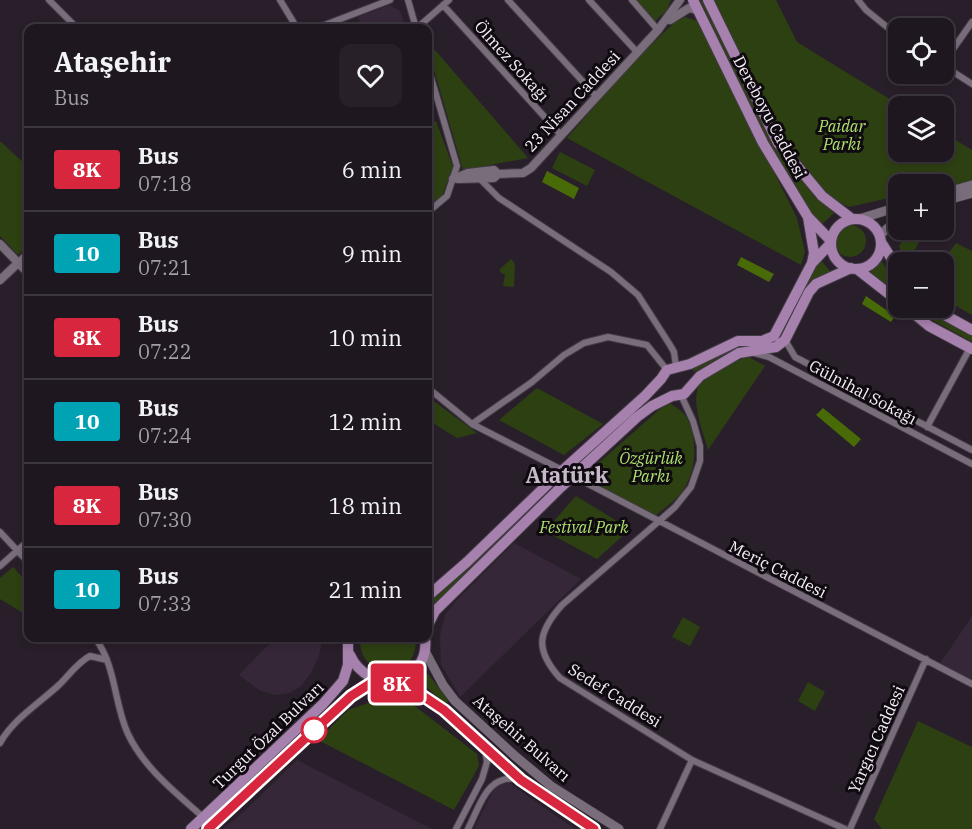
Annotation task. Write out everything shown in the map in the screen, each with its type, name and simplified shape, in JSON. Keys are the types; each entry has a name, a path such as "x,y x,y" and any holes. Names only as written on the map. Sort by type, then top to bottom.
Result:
{"main road":[{"name":"Dereboyu Caddesi","path":"708,0 778,143 822,196 856,219"},
{"name":"Dereboyu Caddesi","path":"695,5 763,143 808,217 831,242"},
{"path":"954,190 972,185"},
{"path":"954,198 972,193"},
{"path":"432,593 671,371 738,341 762,341 774,336 812,263 831,242 838,226 888,210"},
{"path":"808,217 814,253 812,263"},
{"path":"856,219 872,224 888,252"},
{"path":"432,617 435,611 573,476 637,417 652,406 681,394 700,376 739,353 753,349 770,349 785,340 809,292 816,284 854,268 864,267 877,257 880,239 888,230"},
{"path":"831,242 836,258 854,268 888,294"},
{"path":"919,318 929,326 971,349"},
{"path":"950,318 972,330"},
{"path":"671,371 688,373 690,377 681,394"},
{"path":"671,371 665,392 681,394"},
{"name":"Turgut Özal Bulvarı","path":"191,829 323,704 340,685 348,665 348,642"},
{"path":"349,652 354,665 364,674 376,680 390,681 412,672 420,663 425,651 425,642"},
{"name":"Ataşehir Bulvarı","path":"425,651 443,685 455,701 551,786 619,829"},
{"name":"Turgut Özal Bulvarı","path":"208,829 351,696 376,680"},
{"name":"Ataşehir Bulvarı","path":"390,681 405,685 444,710 521,780 594,829"}],"street":[{"path":"49,0 73,24"},
{"path":"280,0 295,24"},
{"path":"327,24 390,0"},
{"path":"408,0 415,24"},
{"path":"508,0 597,97"},
{"path":"590,0 637,52"},
{"path":"632,0 658,30"},
{"path":"658,30 680,0"},
{"path":"858,0 866,10 888,28"},
{"path":"421,24 446,2"},
{"name":"Ölmez Sokağı","path":"446,2 561,135"},
{"path":"658,30 679,13 695,5"},
{"path":"954,49 972,22"},
{"name":"23 Nisan Caddesi","path":"498,174 523,173 531,168 658,30"},
{"path":"954,71 972,84"},
{"path":"432,81 457,166 447,196 432,209"},
{"path":"494,170 498,174 494,178 453,179 468,173 494,170"},
{"path":"480,179 499,198 610,272 638,295 674,352 671,371"},
{"path":"0,244 24,269"},
{"path":"0,280 24,256"},
{"path":"472,424 532,382 564,355 584,343 608,337 647,345 671,371"},
{"name":"Gülnihal Sokağı","path":"785,340 795,357 972,450"},
{"path":"927,427 971,349"},
{"name":"Gülnihal Sokağı","path":"739,353 769,357 972,464"},
{"path":"432,391 472,424 562,470"},
{"name":"Sedef Caddesi","path":"681,394 700,446 700,461 691,487 675,507 561,605 546,624 541,644 548,664 560,678 692,760 845,829"},
{"name":"Meriç Caddesi","path":"573,476 972,684"},
{"path":"0,532 24,557"},
{"path":"0,566 24,545"},
{"path":"97,642 107,660 128,734 144,760 203,817"},
{"path":"0,742 83,659 96,656 107,660"},
{"name":"Yargıcı Caddesi","path":"850,829 926,659"},
{"path":"456,829 482,779 487,762 485,747"},
{"path":"660,829 692,760"},
{"path":"468,829 493,783 507,777 521,780"}],"shaded area":[{"path":"390,5 400,11 405,24 361,24 358,17"},
{"path":"547,171 579,188 574,199 542,182"},
{"path":"741,257 774,274 769,282 737,265"},
{"path":"866,296 888,311 888,318 894,318 891,322 862,304"},
{"path":"823,408 861,439 854,447 816,415"},
{"path":"514,543 581,579 460,697 441,664 440,636 445,615"},
{"path":"972,616 972,682 939,665"},
{"path":"271,642 322,642 311,673 301,686 290,693 275,695 259,690 239,675"},
{"path":"297,760 432,829 223,829"},
{"path":"506,779 575,829 474,829 496,785"}],"green space":[{"path":"635,0 671,0 666,11 654,22"},
{"path":"700,0 704,0 775,146 815,197 834,213 819,227 764,137"},
{"name":"Paidar Parki","path":"710,0 776,0 797,42 888,98 888,162 954,162 954,139 972,150 972,181 954,185 954,174 888,174 888,198 849,207 822,194 795,167"},
{"path":"685,17 698,21 797,218 805,252 801,265 567,138 634,61 675,22"},
{"path":"432,47 528,158 463,170 432,63"},
{"path":"436,121 453,167 442,196 432,204 432,122"},
{"path":"0,141 24,163 24,248 18,255 0,236"},
{"path":"560,152 595,170 587,186 552,168"},
{"path":"850,225 862,229 866,241 862,253 850,257 838,253 834,241 838,229"},
{"path":"902,240 920,240 915,250 919,252 901,252 899,246"},
{"path":"956,243 972,251 972,315 954,305 954,252 949,252"},
{"path":"819,258 831,272 781,337 765,346 737,348 694,372 693,369 735,346 769,343"},
{"path":"511,259 515,264 514,287 503,286 505,275 500,272 500,269"},
{"path":"880,259 888,271 888,291 865,274"},
{"path":"929,318 939,318 972,336 972,342"},
{"path":"747,356 765,366 708,450 696,402 699,384 720,369"},
{"path":"537,388 603,424 564,455 499,420"},
{"path":"432,400 477,433 457,438 432,422"},
{"name":"Özgürlük Parkı","path":"669,403 687,418 693,434 694,462 689,479 682,491 672,503 655,516 596,484 586,474"},
{"path":"557,482 559,484 432,612 432,599"},
{"name":"Festival Park","path":"576,496 630,529 597,559 545,531"},
{"path":"13,567 24,579 24,614 0,599 0,578"},
{"path":"683,617 700,627 690,646 672,637"},
{"path":"361,642 415,642 415,651 409,661 400,668 378,669 369,663 362,653"},
{"path":"428,674 449,701 445,704 421,682"},
{"path":"808,682 825,692 815,711 798,701"},
{"path":"377,700 407,700 477,754 479,766 454,810 318,740 348,710"},
{"path":"918,721 972,747 972,829 882,829 874,819"}],"bus line":[{"name":"8K","path":"208,829 351,696 376,680 405,685 444,710 521,780 594,829"}],"district":[{"name":"Atatürk","path":"567,474"}]}
